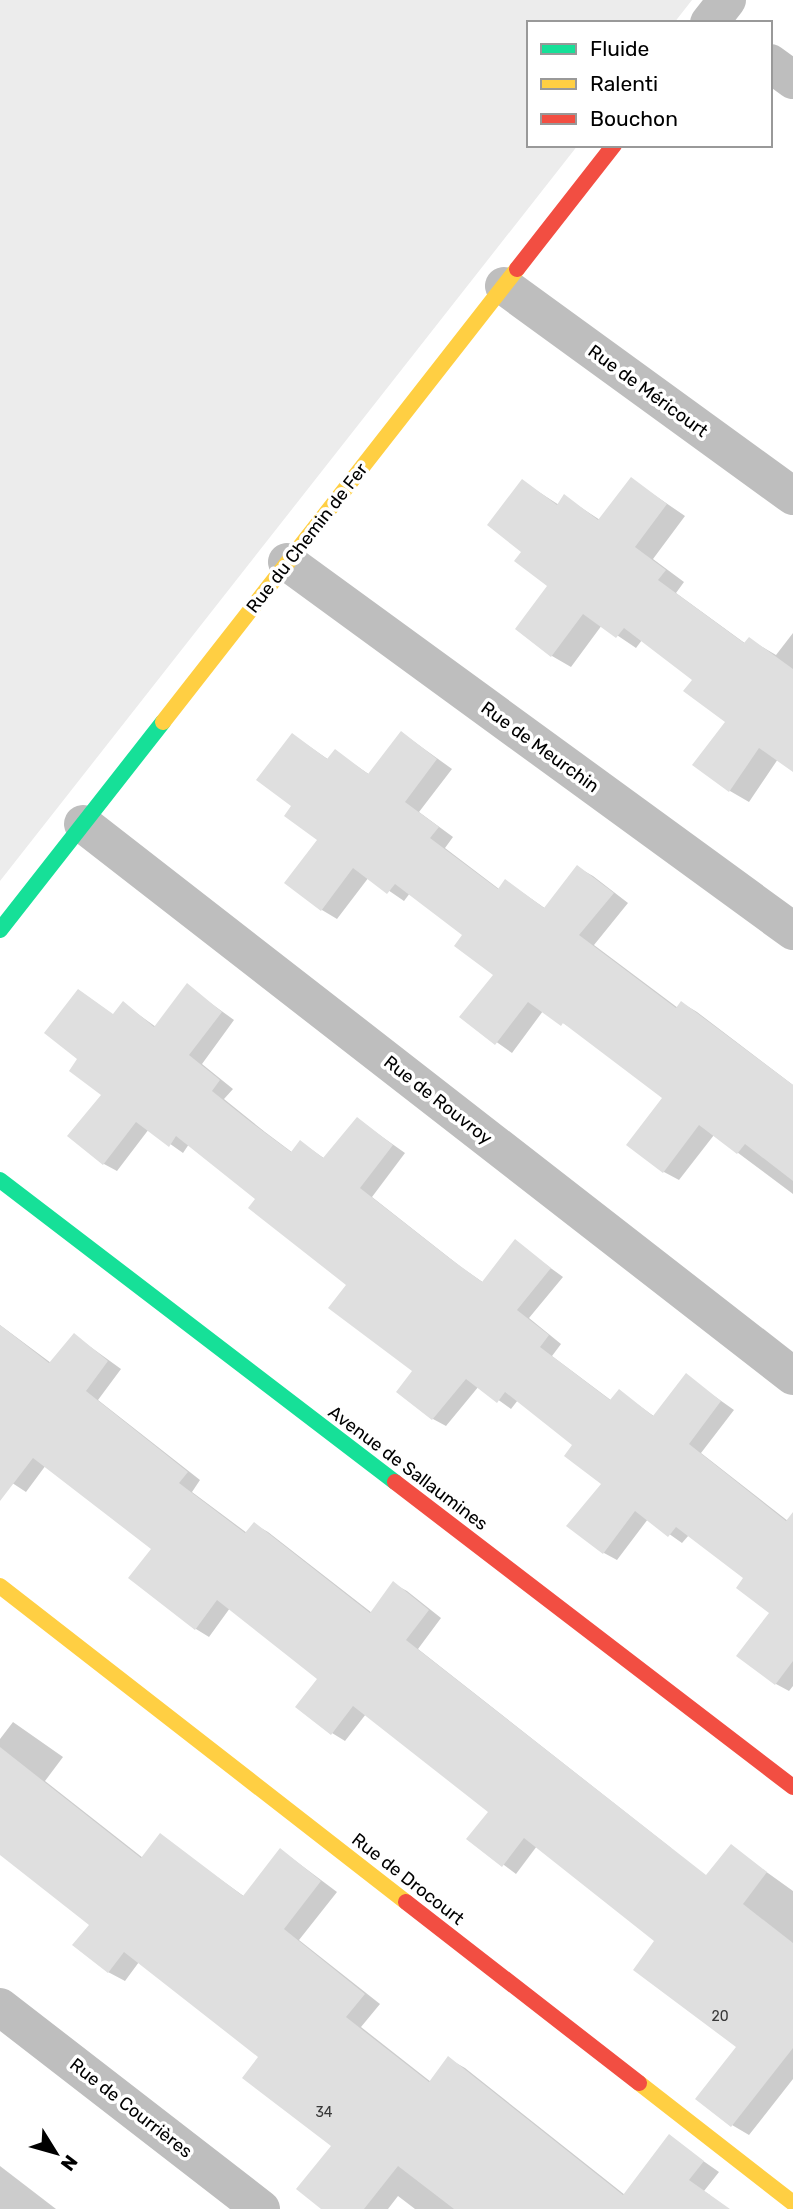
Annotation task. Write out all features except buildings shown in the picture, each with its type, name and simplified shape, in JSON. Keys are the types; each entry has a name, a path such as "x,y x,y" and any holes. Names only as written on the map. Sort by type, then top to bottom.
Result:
{"street":[{"path":"772,64 793,80"},
{"name":"Rue du Chemin de Fer","path":"0,930 612,147"},
{"name":"Rue de Méricourt","path":"504,286 793,496"},
{"name":"Rue de Meurchin","path":"288,562 793,931"},
{"name":"Rue de Rouvroy","path":"83,824 793,1376"},
{"name":"Avenue de Sallaumines","path":"0,1180 793,1787"},
{"name":"Rue de Drocourt","path":"0,1586 793,2203"},
{"name":"Rue de Courrières","path":"0,2007 261,2209"}],"shaded area":[{"path":"0,0 692,0 676,21 527,21 527,147 576,147 0,881"}],"traffic: fast":[{"path":"0,930 163,722"},
{"path":"0,1180 395,1482"}],"traffic: slow":[{"path":"163,722 517,269"},
{"path":"0,1586 406,1902"},
{"path":"639,2083 793,2203"}],"traffic: jam":[{"path":"517,269 612,147"},
{"path":"395,1482 793,1787"},
{"path":"406,1902 639,2083"}]}
